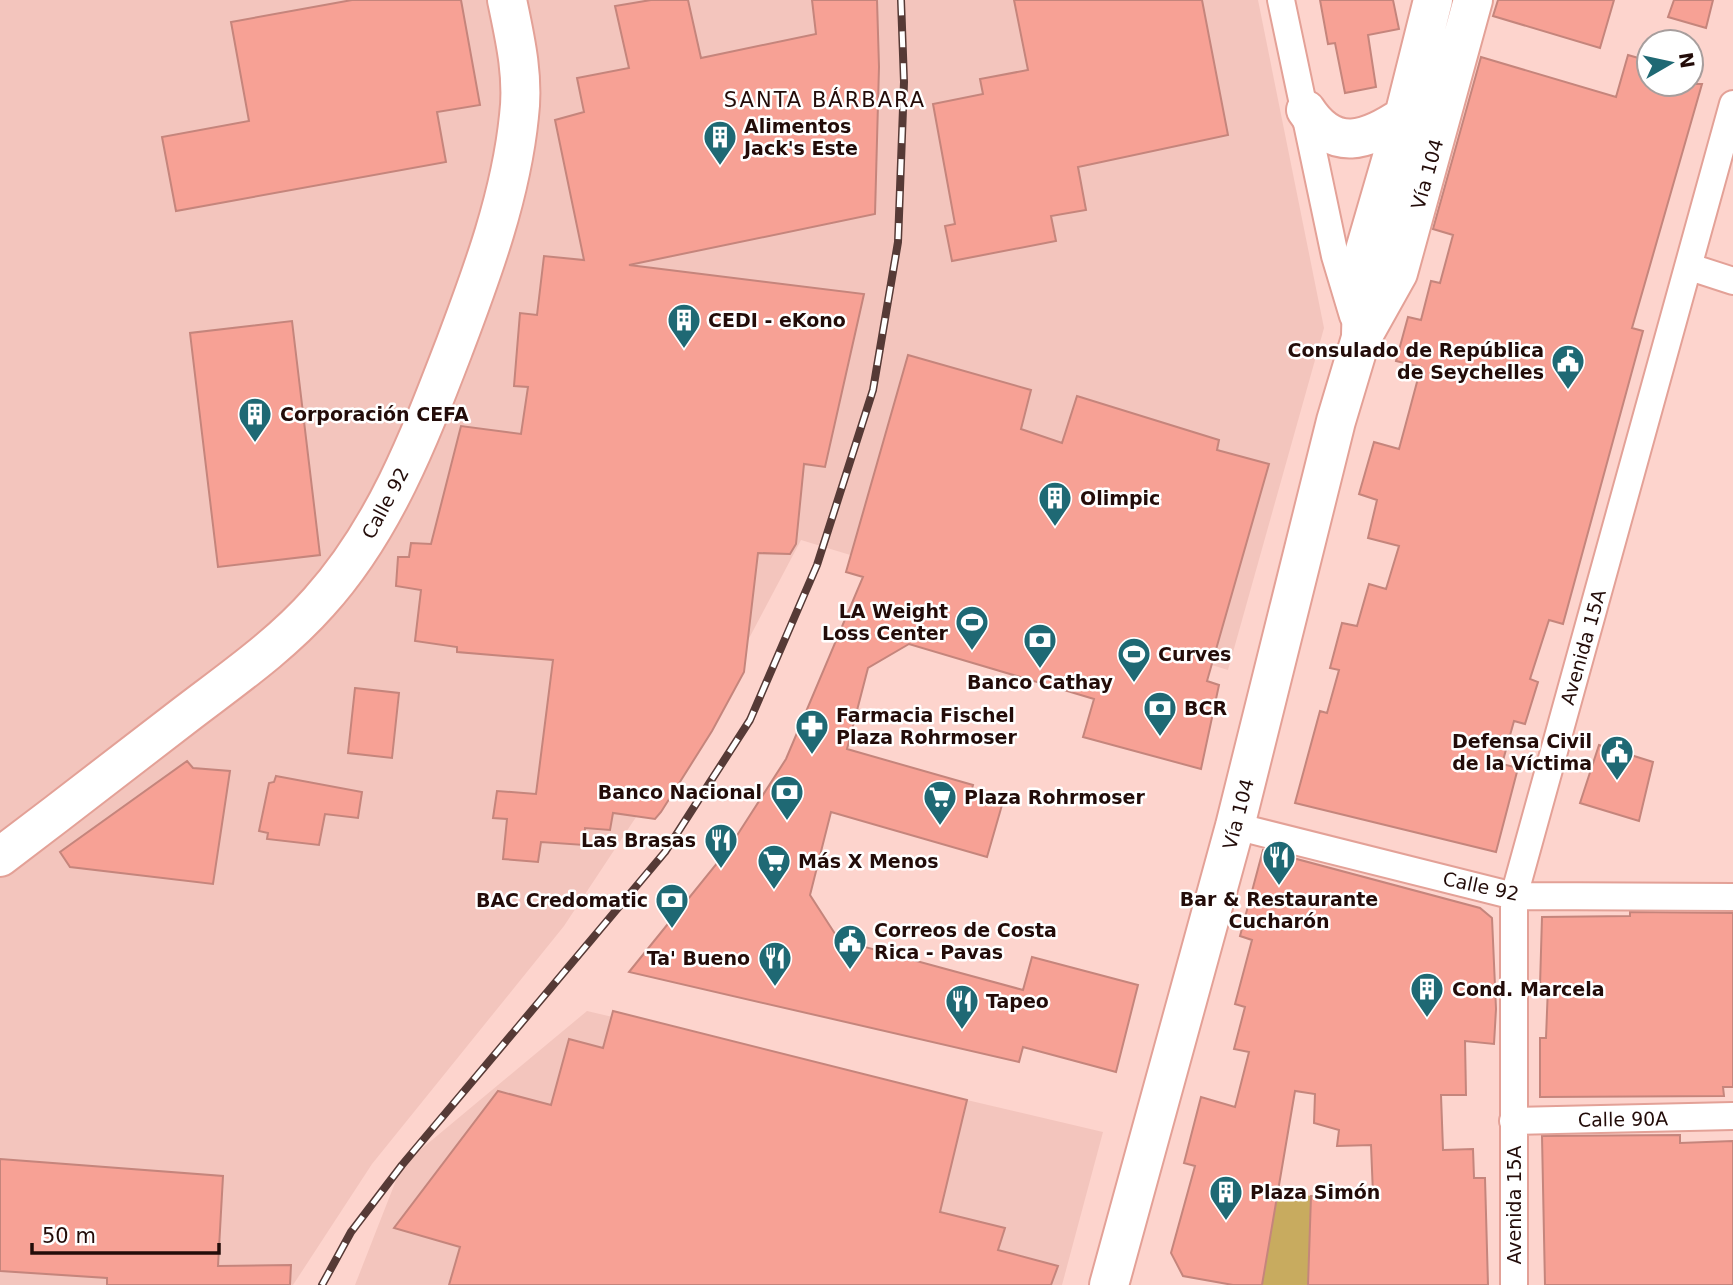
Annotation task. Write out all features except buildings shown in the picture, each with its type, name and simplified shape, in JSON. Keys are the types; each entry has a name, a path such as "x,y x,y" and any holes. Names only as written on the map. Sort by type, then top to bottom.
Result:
{"main road":[{"name":"Calle 92","path":"0,857 274,647 319,602 377,523 415,445 454,348 481,274 511,169 520,113 519,67 507,0"},
{"name":"Vía 104","path":"1360,341 1363,257 1404,116 1433,0"},
{"name":"Vía 104","path":"1110,1285 1235,826 1336,421 1360,341 1398,274 1473,0"},
{"path":"1306,110 1318,128 1331,136 1350,139 1369,136 1404,116"}],"street":[{"path":"1281,0 1335,256 1360,341"},
{"name":"Avenida 15A","path":"1514,1285 1514,897 1733,104"},
{"path":"1690,267 1733,281"},
{"name":"Calle 92","path":"1235,826 1514,897 1733,897"},
{"name":"Calle 90A","path":"1513,1121 1733,1116"}],"shaded area":[{"path":"0,0 1258,0 1324,328 1228,670 801,540 728,678 564,926 372,1164 293,1285 0,1285"},
{"path":"587,1011 1103,1132 1062,1285 355,1285 402,1165"},
{"path":"1278,1191 1311,1196 1308,1285 1262,1285"}],"railway":[{"path":"322,1285 351,1232 402,1165 665,852 750,720 817,565 873,390 898,242 904,82 901,0"}],"place":[{"name":"Alimentos Jack's Este","path":"720,167"},
{"name":"CEDI - eKono","path":"684,350"},
{"name":"Consulado de República de Seychelles","path":"1568,391"},
{"name":"Corporación CEFA","path":"255,444"},
{"name":"Olimpic","path":"1055,528"},
{"name":"LA Weight Loss Center","path":"972,652"},
{"name":"Banco Cathay","path":"1040,670"},
{"name":"Curves","path":"1134,684"},
{"name":"BCR","path":"1160,738"},
{"name":"Farmacia Fischel Plaza Rohrmoser","path":"812,756"},
{"name":"Defensa Civil de la Víctima","path":"1617,782"},
{"name":"Banco Nacional","path":"787,822"},
{"name":"Plaza Rohrmoser","path":"940,827"},
{"name":"Las Brasas","path":"721,870"},
{"name":"Bar & Restaurante Cucharón","path":"1279,887"},
{"name":"Más X Menos","path":"774,891"},
{"name":"BAC Credomatic","path":"672,930"},
{"name":"Correos de Costa Rica - Pavas","path":"850,971"},
{"name":"Ta' Bueno","path":"775,988"},
{"name":"Cond. Marcela","path":"1427,1019"},
{"name":"Tapeo","path":"962,1031"},
{"name":"Plaza Simón","path":"1226,1222"}],"district":[{"name":"SANTA BÁRBARA","path":"825,100"}]}
